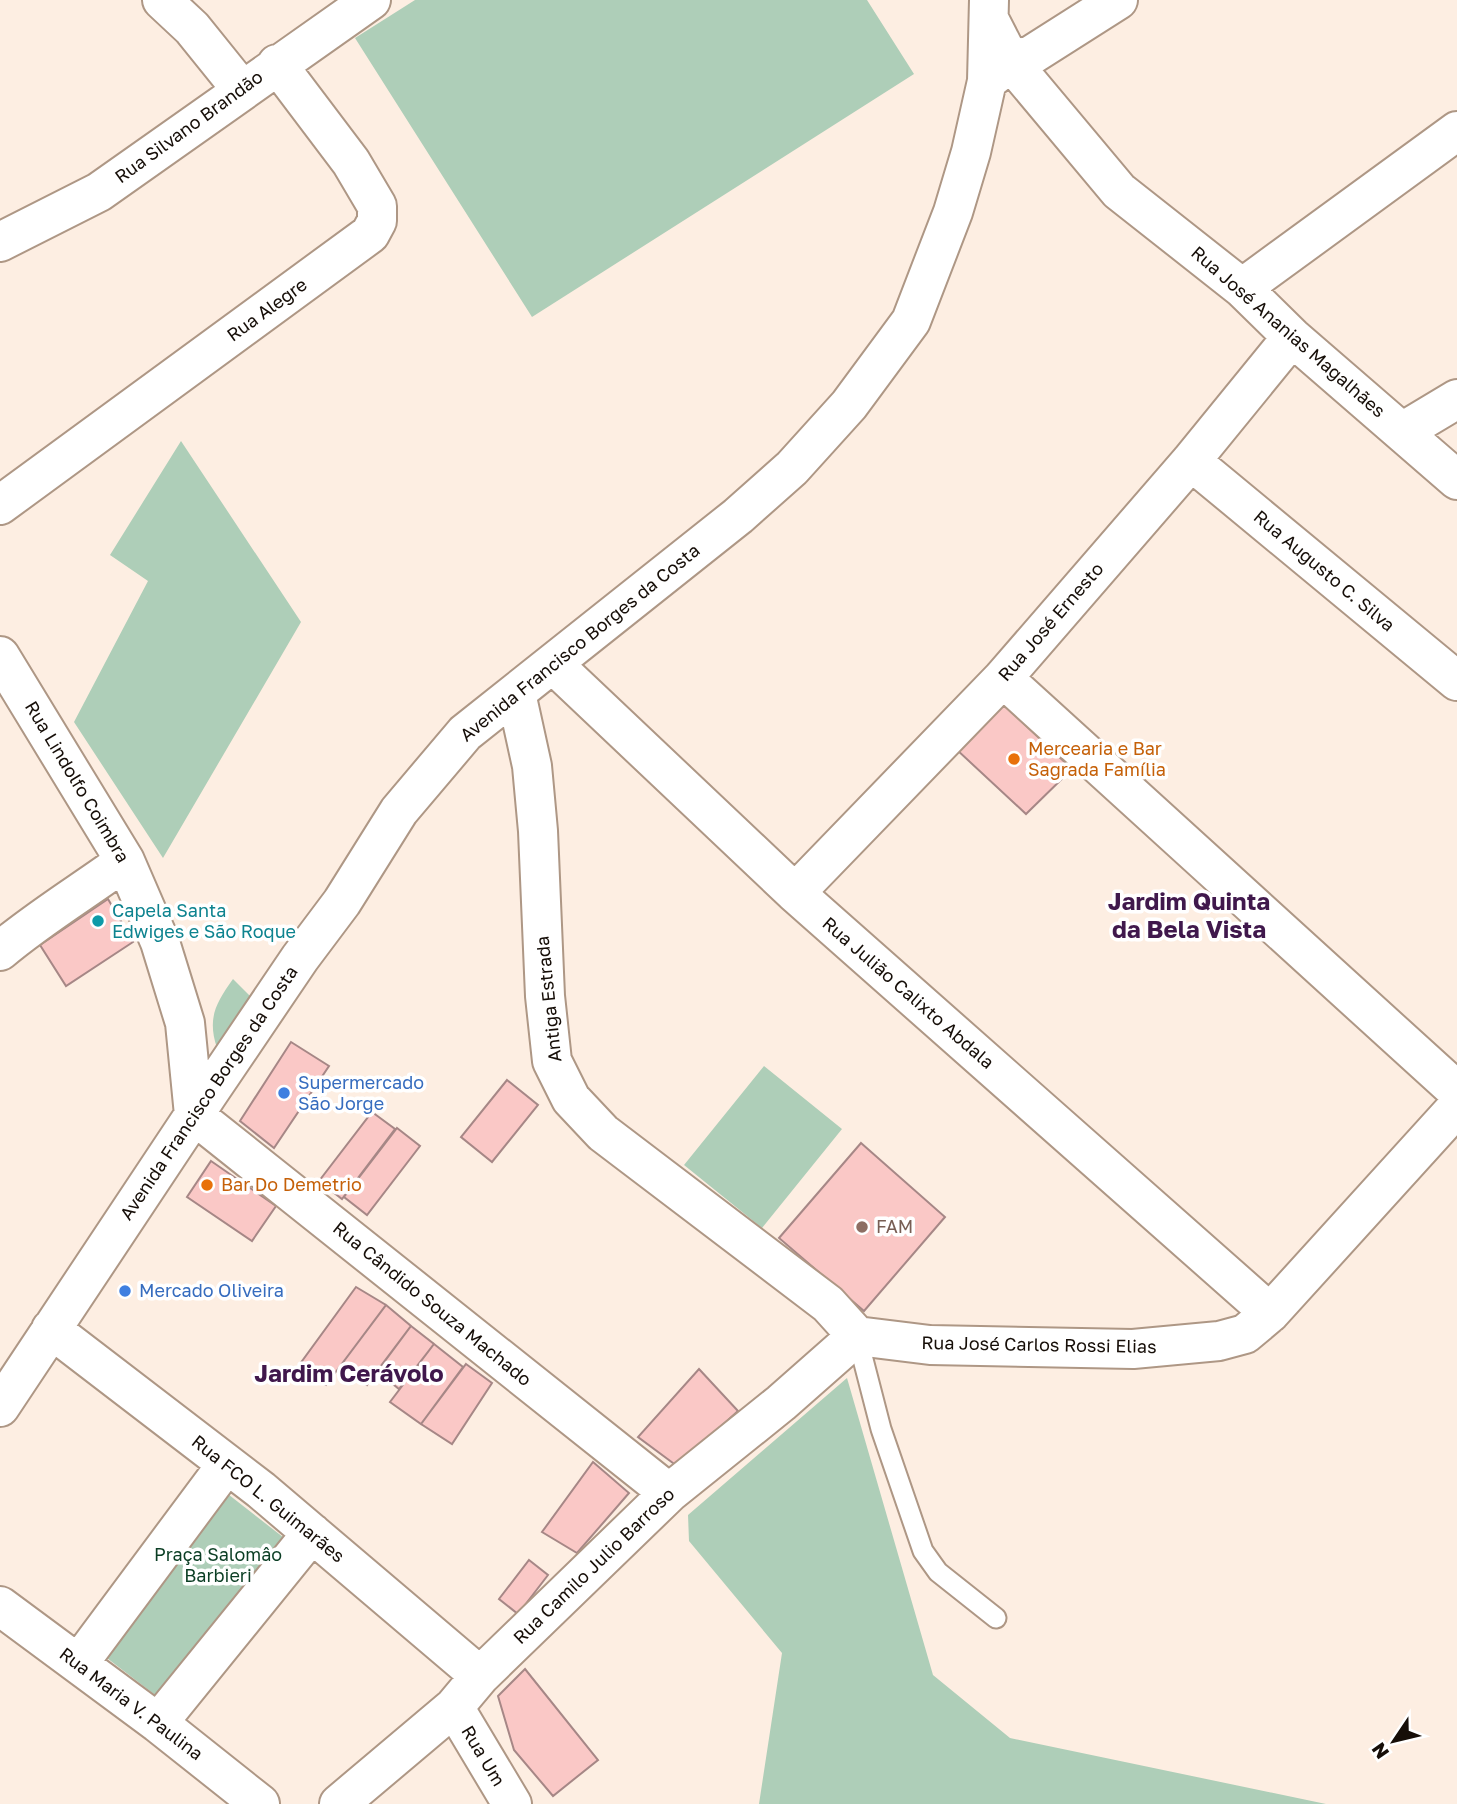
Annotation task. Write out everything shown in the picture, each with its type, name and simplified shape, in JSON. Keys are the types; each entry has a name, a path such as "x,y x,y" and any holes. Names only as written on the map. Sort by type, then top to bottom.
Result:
{"street":[{"path":"162,0 192,28 242,90"},
{"name":"Rua Silvano Brandão","path":"0,242 99,192 371,0"},
{"path":"999,72 1033,54 1118,0"},
{"name":"Avenida Francisco Borges da Costa","path":"0,1408 300,958 342,902 399,811 465,733 747,508 792,468 849,405 911,321 954,212 971,152 999,72 989,10"},
{"name":"Rua Alegre","path":"0,506 370,234 377,221 377,206 351,162 277,64"},
{"name":"Rua José Ananias Magalhães","path":"999,72 1119,191 1242,288 1293,337 1457,480"},
{"path":"1242,288 1457,131"},
{"name":"Rua José Ernesto","path":"795,894 1003,678 1191,461 1293,337"},
{"path":"1402,432 1457,399"},
{"name":"Rua Augusto C. Silva","path":"1191,461 1457,681"},
{"name":"Rua Lindolfo Coimbra","path":"0,656 125,860 160,942 185,1023 194,1115"},
{"name":"Rua Julião Calixto Abdala","path":"553,664 795,894 1270,1313"},
{"path":"1003,678 1457,1091"},
{"name":"Antiga Estrada","path":"516,693 531,766 545,996 552,1061 571,1099 603,1133 828,1304 857,1336"},
{"path":"0,951 125,860"},
{"name":"Rua José Carlos Rossi Elias","path":"857,1336 930,1345 1133,1349 1219,1341 1245,1334 1270,1313 1457,1107"},
{"name":"Rua Cândido Souza Machado","path":"194,1115 669,1493"},
{"name":"Rua FCO L. Guimarães","path":"51,1329 227,1464 480,1676"},
{"name":"Rua Camilo Julio Barroso","path":"339,1804 454,1707 480,1676 669,1493 781,1403 857,1336"},
{"path":"79,1663 227,1464"},
{"path":"158,1723 312,1533"},
{"name":"Rua Maria V. Paulina","path":"0,1606 158,1723 260,1804"},
{"name":"Rua Um","path":"454,1707 512,1804"}],"lane":[{"path":"857,1336 881,1429 923,1551 938,1572 996,1618"}],"green space":[{"path":"415,0 867,0 914,74 532,317 355,38"},
{"path":"181,441 301,622 163,858 74,722 148,581 110,555"},
{"path":"233,979 251,997 217,1048 213,1019 222,996"},
{"path":"764,1066 842,1129 762,1228 684,1165"},
{"path":"847,1378 933,1675 1010,1738 1326,1804 759,1804 782,1653 689,1541 688,1515"},
{"name":"Praça Salomâo Barbieri","path":"224,1491 288,1541 163,1701 99,1652"}],"building":[{"name":"Mercearia e Bar Sagrada Família","path":"1001,702 1072,769 1026,814 956,749"},
{"name":"Capela Santa Edwiges e São Roque","path":"108,899 133,942 66,986 40,945"},
{"name":"Supermercado São Jorge","path":"291,1042 329,1066 274,1148 240,1121"},
{"path":"507,1080 538,1105 492,1162 461,1137"},
{"path":"372,1112 395,1129 342,1199 319,1181"},
{"path":"397,1128 420,1146 367,1215 344,1197"},
{"name":"FAM","path":"861,1143 945,1217 864,1311 779,1238"},
{"path":"211,1161 276,1206 252,1241 187,1197"},
{"path":"356,1287 386,1305 326,1385 297,1368"},
{"path":"386,1305 411,1326 367,1385 341,1365"},
{"path":"411,1326 434,1344 399,1389 377,1371"},
{"path":"434,1344 463,1367 421,1424 390,1402"},
{"path":"466,1364 492,1383 452,1444 421,1424"},
{"path":"699,1369 738,1411 677,1466 638,1437"},
{"path":"593,1462 629,1493 577,1553 542,1532"},
{"path":"529,1560 548,1575 518,1614 499,1599"},
{"path":"525,1669 598,1760 553,1796 514,1750 498,1696"}],"place":[{"name":"Mercearia e Bar Sagrada Família","path":"1014,759"},
{"name":"Capela Santa Edwiges e São Roque","path":"98,921"},
{"name":"Supermercado São Jorge","path":"284,1093"},
{"name":"Bar Do Demetrio","path":"207,1185"},
{"name":"FAM","path":"862,1227"},
{"name":"Mercado Oliveira","path":"125,1291"}],"district":[{"name":"Jardim Quinta da Bela Vista","path":"1189,916"},
{"name":"Jardim Cerávolo","path":"349,1374"}]}
